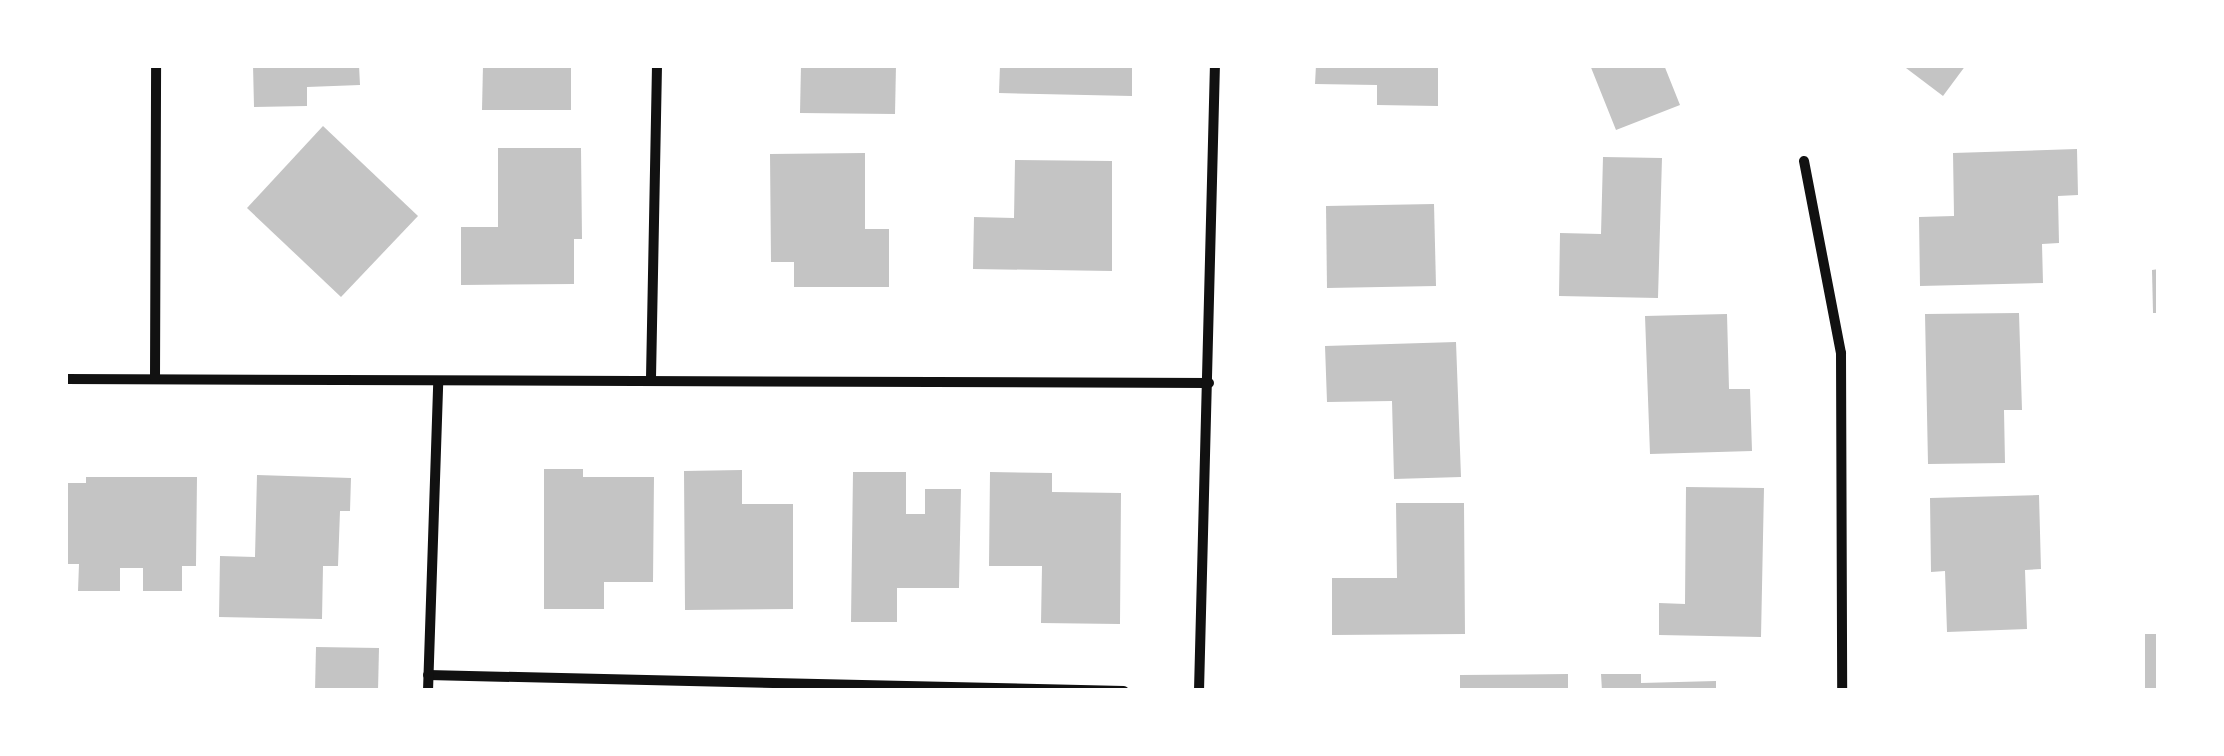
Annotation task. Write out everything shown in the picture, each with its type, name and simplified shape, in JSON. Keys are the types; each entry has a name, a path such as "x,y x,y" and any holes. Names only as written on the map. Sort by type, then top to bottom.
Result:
{"street":[{"path":"154,379 156,65"},
{"path":"651,378 658,65"},
{"path":"1200,691 1215,65"},
{"path":"1804,161 1842,352 1842,691"},
{"path":"65,380 438,382 651,378 1209,383"},
{"path":"428,691 438,382"},
{"path":"428,676 1124,691"}],"building":[{"path":"253,65 359,65 360,85 307,87 307,106 254,107"},
{"path":"483,65 571,65 571,110 482,110"},
{"path":"801,65 896,65 895,114 800,113"},
{"path":"1000,65 1132,65 1132,96 999,93"},
{"path":"1316,65 1438,65 1438,106 1377,105 1377,85 1315,84"},
{"path":"1590,65 1664,65 1680,105 1616,130"},
{"path":"1902,65 1966,65 1943,96"},
{"path":"323,126 418,216 341,297 247,208"},
{"path":"498,148 581,148 582,239 574,239 574,284 461,285 461,227 498,227"},
{"path":"2077,149 2078,195 2058,196 2059,243 2042,244 2043,283 1920,286 1919,217 1954,216 1953,153"},
{"path":"865,153 865,229 889,229 889,287 794,287 794,262 771,262 770,154"},
{"path":"1603,157 1662,158 1658,298 1559,296 1560,233 1601,234"},
{"path":"1015,160 1112,161 1112,271 973,269 974,217 1014,218"},
{"path":"1434,204 1436,286 1327,288 1326,206"},
{"path":"2159,269 2159,313 2153,313 2152,270"},
{"path":"2019,313 2022,410 2004,410 2005,463 1928,464 1925,314"},
{"path":"1727,314 1729,389 1750,389 1752,451 1650,454 1645,316"},
{"path":"1456,342 1461,477 1394,479 1392,401 1327,402 1325,346"},
{"path":"544,469 583,469 583,477 654,477 653,582 604,582 604,609 544,609"},
{"path":"742,470 742,504 793,504 793,609 685,610 684,471"},
{"path":"853,472 906,472 906,514 925,514 925,489 961,489 959,588 897,588 897,622 851,622"},
{"path":"990,472 1052,473 1052,492 1121,493 1120,624 1041,623 1042,566 989,566"},
{"path":"257,475 351,478 350,511 340,511 338,566 323,566 322,619 219,617 220,556 255,557"},
{"path":"86,477 197,477 196,566 182,566 182,591 143,591 143,568 120,568 120,591 78,591 79,564 65,564 65,483 86,483"},
{"path":"1686,487 1764,488 1761,637 1659,635 1659,603 1685,604"},
{"path":"2039,495 2041,569 2025,570 2027,629 1947,632 1945,571 1931,572 1930,498"},
{"path":"1396,503 1464,503 1465,634 1332,635 1332,578 1397,578"},
{"path":"2145,634 2159,634 2159,691 2145,691"},
{"path":"316,647 379,648 378,691 315,691"},
{"path":"1568,674 1568,691 1460,691 1460,675"},
{"path":"1601,674 1641,674 1641,683 1716,681 1716,691 1602,691"}]}
